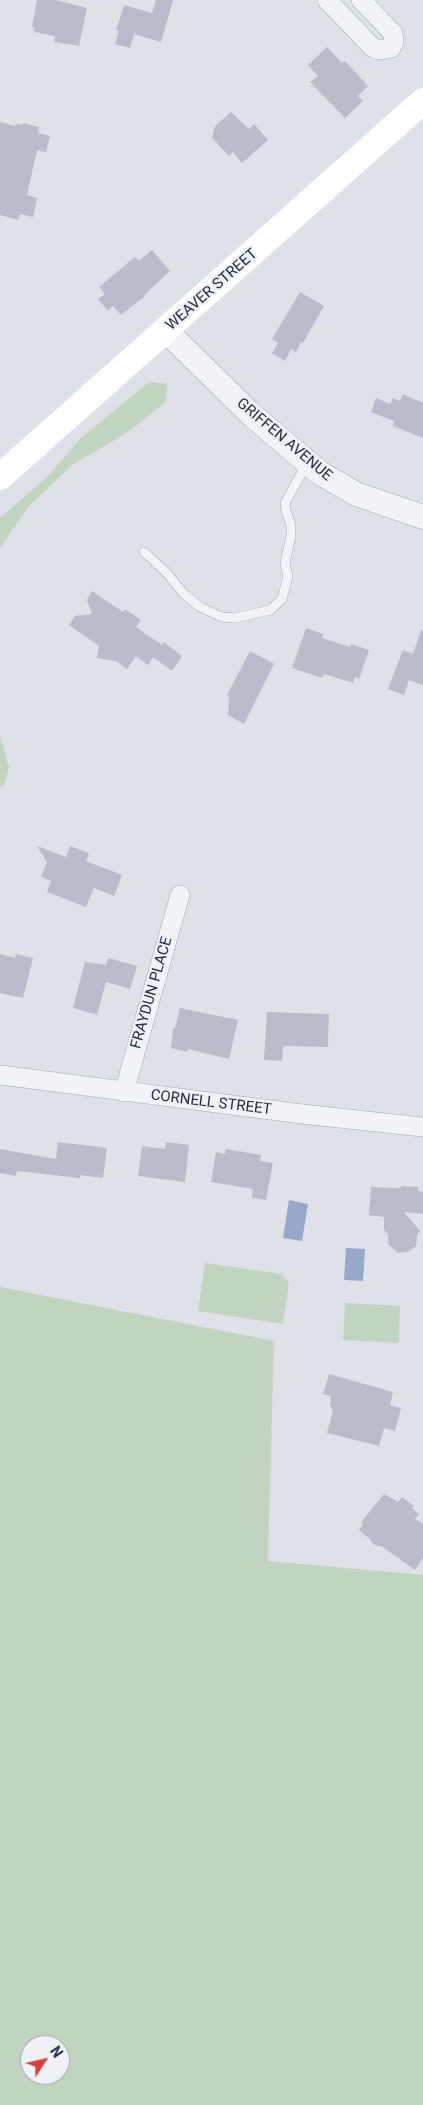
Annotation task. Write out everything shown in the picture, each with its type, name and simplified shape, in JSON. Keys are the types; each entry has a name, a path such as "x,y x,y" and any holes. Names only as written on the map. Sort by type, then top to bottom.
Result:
{"main road":[{"name":"WEAVER STREET","path":"0,477 164,330 260,249 423,101"}],"street":[{"path":"327,0 373,48 380,50 391,48 394,42 393,33 361,0"},
{"name":"GRIFFEN AVENUE","path":"164,330 253,416 308,463 336,484 356,494 423,517"},
{"name":"FRAYDUN PLACE","path":"124,1092 180,895"},
{"name":"CORNELL STREET","path":"0,1075 124,1092 423,1127"}],"lane":[{"path":"144,552 166,572 183,593 200,606 222,617 235,618 270,610 282,600 288,576 285,563 291,536 291,525 285,502 308,463"}],"green space":[{"path":"149,382 167,384 166,402 128,432 72,465 28,507 0,548 0,518 48,476 81,438"},
{"path":"0,736 9,767 4,786 0,786"},
{"path":"205,1263 282,1274 289,1283 283,1324 198,1311"},
{"path":"0,1287 274,1341 268,1561 423,1575 423,2105 0,2105"},
{"path":"345,1303 400,1306 399,1343 343,1340"}],"water":[{"path":"289,1200 308,1204 302,1241 283,1238"},
{"path":"346,1248 365,1249 363,1281 344,1280"}],"building":[{"path":"37,0 56,0 87,8 79,46 54,42 55,36 34,32 34,27 32,27"},
{"path":"156,0 173,0 161,42 134,34 130,48 115,44 119,31 116,30 124,5 152,13"},
{"path":"327,47 342,63 345,61 368,86 358,96 363,101 345,118 310,82 318,76 308,65"},
{"path":"231,112 249,129 254,124 268,140 242,163 233,152 229,156 212,138 215,126"},
{"path":"0,122 15,126 16,124 22,125 23,123 39,127 38,133 50,136 46,152 37,150 27,195 37,198 33,217 20,214 18,220 0,215"},
{"path":"152,250 170,271 145,296 121,315 113,306 108,311 98,299 105,294 99,287 135,257 139,261"},
{"path":"300,292 324,306 303,343 301,342 296,352 291,349 285,361 272,353 278,343 272,339"},
{"path":"403,394 423,403 423,438 393,426 394,421 371,412 376,398 390,404 393,398 400,401"},
{"path":"92,591 123,612 125,609 141,620 136,627 162,645 164,642 182,656 172,671 153,657 148,665 136,656 127,669 116,661 97,658 99,646 69,625 75,616 92,614 87,600"},
{"path":"306,628 323,634 322,638 350,647 351,644 369,650 359,679 355,677 353,683 324,674 322,678 292,668"},
{"path":"421,630 423,630 423,685 409,680 404,695 388,689 403,650 413,654"},
{"path":"250,651 274,664 244,724 228,715 229,696 227,695"},
{"path":"37,846 66,857 70,846 89,853 86,861 122,875 114,896 94,888 86,907 47,892 51,881 41,877 47,862"},
{"path":"0,954 15,958 16,954 33,958 23,998 0,993"},
{"path":"108,958 137,966 130,989 106,982 97,1015 73,1008 85,962 106,965"},
{"path":"180,1008 238,1020 229,1059 188,1049 187,1052 171,1048 173,1028 175,1028"},
{"path":"267,1012 329,1014 328,1047 283,1046 282,1061 264,1060"},
{"path":"58,1142 107,1148 103,1178 80,1175 80,1178 17,1171 16,1176 0,1173 0,1149 56,1159"},
{"path":"166,1142 189,1145 185,1182 138,1176 142,1146 165,1149"},
{"path":"226,1149 261,1155 260,1161 273,1163 266,1200 252,1198 253,1189 211,1182 216,1152 225,1154"},
{"path":"401,1186 418,1187 418,1191 423,1192 423,1214 404,1212 420,1231 417,1235 416,1246 408,1252 398,1253 388,1244 388,1235 384,1229 384,1217 369,1215 371,1187 400,1188"},
{"path":"329,1374 393,1392 390,1405 401,1408 395,1431 384,1428 379,1446 327,1433 333,1411 330,1405 331,1396 323,1394"},
{"path":"384,1494 398,1502 402,1497 414,1506 412,1508 419,1514 415,1519 423,1524 423,1558 415,1570 381,1546 372,1543 359,1530 363,1524 361,1522"}]}
